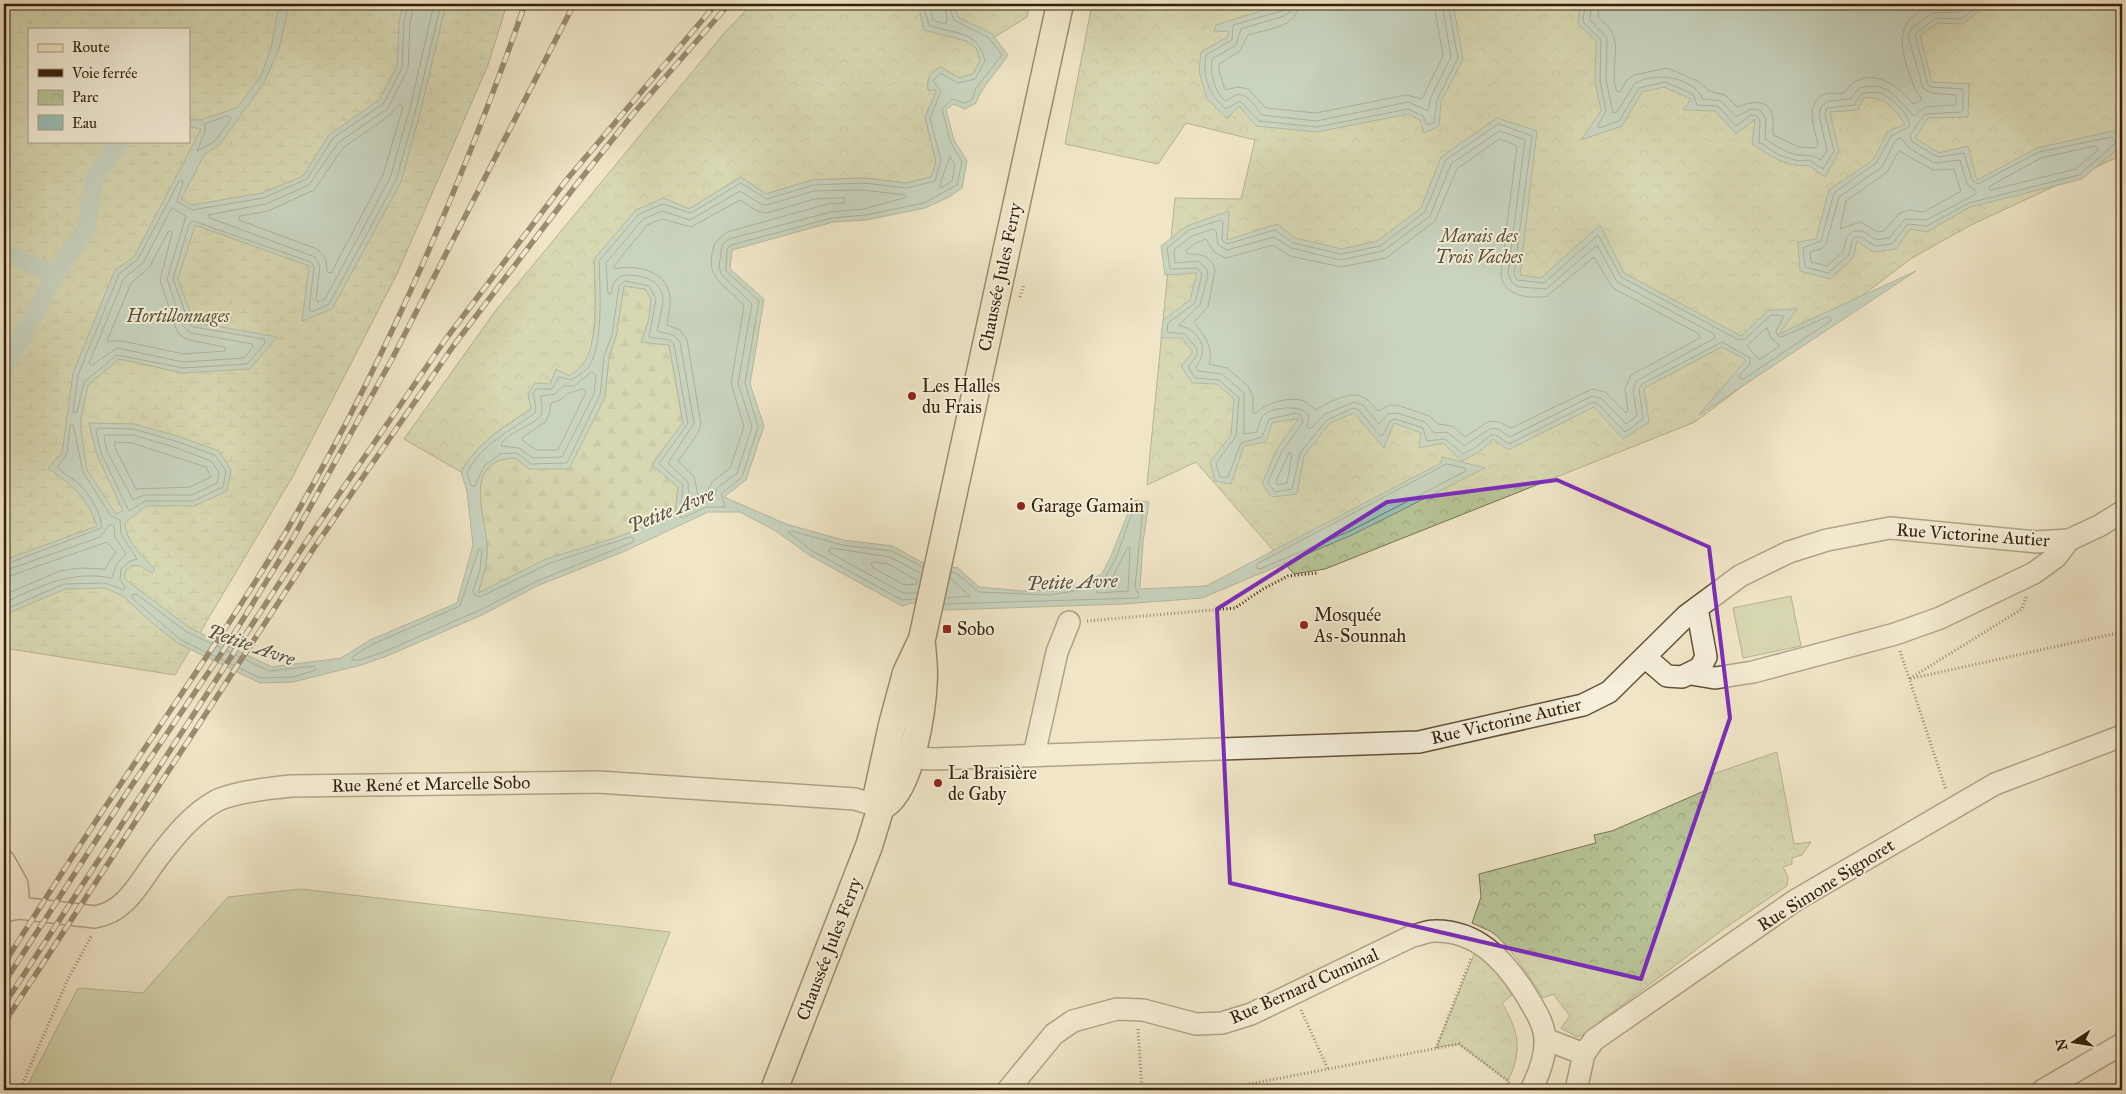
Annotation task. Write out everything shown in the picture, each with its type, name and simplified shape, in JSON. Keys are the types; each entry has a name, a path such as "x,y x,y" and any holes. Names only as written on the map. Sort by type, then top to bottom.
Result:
{"main road":[{"name":"Chaussée Jules Ferry","path":"774,1090 869,846 880,806 877,794 898,757 917,729 924,675 922,639 928,608 1060,4"}],"street":[{"name":"Rue Victorine Autier","path":"898,757 1034,755 1419,742 1583,705 1608,692 1697,608 1740,576 1789,552 1827,540 1890,528 2036,542 2069,540 2122,512"},
{"path":"1692,674 1715,678 1753,672 1895,634 1940,618 2034,573 2056,557 2069,540"},
{"path":"1645,657 1667,676 1682,677 1692,674 1700,668 1706,657 1697,608"},
{"path":"1034,755 1058,652 1069,622"},
{"name":"Rue Simone Signoret","path":"1576,1090 1584,1054 1594,1040 1796,900 1995,784 2122,736"},
{"name":"Rue René et Marcelle Sobo","path":"104,915 127,901 170,842 183,827 200,813 217,800 262,789 291,786 598,782 855,799 880,806"},
{"path":"4,861 17,884 18,909 95,917 104,915"},
{"name":"Rue Bernard Cuminal","path":"1008,1090 1054,1034 1073,1021 1117,1009 1137,1010 1196,1024 1222,1024 1250,1014 1294,994 1412,936 1434,931 1471,938 1491,950 1510,970 1538,1014 1545,1039 1539,1075 1531,1090"},
{"path":"1545,1039 1584,1054"},
{"path":"2044,1090 2122,1044"}],"path":[{"path":"1909,679 2022,609 2034,573"},
{"path":"1069,622 1235,608 1262,589 1288,576 1317,574"},
{"path":"1909,679 2122,632"},
{"path":"1895,634 1952,810"},
{"path":"20,1090 68,979 104,915"},
{"path":"1436,1048 1478,942"},
{"path":"1294,994 1328,1069"},
{"path":"1137,1010 1142,1090"},
{"path":"1218,1090 1459,1044 1508,1081 1514,1090"}],"highlighted area":[{"path":"1557,480 1709,547 1730,718 1641,979 1230,883 1217,609 1387,502"}],"green space":[{"name":"Hortillonnages","path":"4,4 507,4 488,65 397,274 293,476 175,675 4,648"},
{"path":"752,4 1030,4 1027,17 977,48 980,61 973,74 959,78 941,67 930,76 928,90 937,90 925,117 936,162 931,177 907,183 863,178 812,180 766,194 741,177 689,209 663,198 594,259 594,331 592,345 583,366 564,379 528,393 531,409 501,429 483,444 461,472 404,439 496,310 725,32"},
{"name":"Marais des Trois Vaches","path":"1092,4 2122,4 2122,155 1971,225 1912,258 1695,422 1325,569 1294,574 1196,462 1147,485 1175,198 1241,199 1255,140 1186,123 1158,164 1065,144"},
{"path":"624,286 645,289 651,299 649,319 641,342 669,345 683,423 652,464 678,487 675,515 478,593 487,557 480,493 482,480 487,469 498,461 515,458 529,469 589,428 605,397 609,357 616,336"},
{"path":"1791,596 1801,646 1743,658 1733,608"},
{"path":"1777,752 1794,844 1811,842 1802,855 1792,858 1792,864 1783,867 1788,877 1787,886 1725,928 1598,1023 1589,1033 1577,1037 1561,1028 1570,1016 1553,994 1543,998 1504,943 1490,931 1472,923 1481,897 1479,874 1596,843 1594,835 1612,831 1711,788 1710,775"},
{"path":"301,889 670,932 607,1090 25,1090 78,988 143,993 228,897"},
{"path":"1475,952 1498,974 1512,995 1502,1003 1512,1023 1517,1041 1516,1060 1508,1081 1459,1044 1437,1047"}],"water":[{"path":"279,4 289,4 279,49 264,83 219,145 204,155 181,199 192,205 262,193 303,176 329,135 379,100 397,66 399,22 403,4 446,4 421,110 401,182 332,309 302,321 309,266 195,225 178,279 194,322 277,337 250,369 183,373 119,359 88,385 80,424 87,470 116,514 123,511 97,455 89,423 134,424 177,436 219,451 231,470 227,491 194,506 146,506 125,523 128,536 155,570 152,573 140,566 133,565 125,571 125,579 190,628 272,667 341,658 370,640 457,603 473,545 467,491 461,472 483,444 501,429 531,409 528,393 535,383 550,384 556,369 569,376 584,363 589,352 594,326 594,259 636,210 663,198 689,209 741,177 766,194 812,180 863,178 907,183 931,177 936,162 925,117 937,90 928,90 929,79 934,71 941,67 959,78 973,74 980,61 976,48 966,41 924,30 918,4 959,4 955,8 958,17 992,34 1008,55 982,90 976,103 965,109 953,104 946,110 954,140 967,161 962,188 949,197 925,208 866,220 833,222 732,250 730,269 764,299 750,384 764,426 746,480 724,497 786,524 843,540 893,546 921,562 958,568 979,587 1022,591 1050,590 1079,585 1102,574 1127,516 1130,500 1149,502 1143,542 1140,589 1206,586 1441,463 1442,457 1485,468 1352,535 1202,598 1123,604 948,610 911,603 902,606 809,555 776,531 740,512 708,512 625,551 537,586 482,615 387,656 361,665 293,682 260,683 179,644 151,622 123,596 105,588 65,589 4,615 4,560 97,526 88,507 78,493 65,480 48,468 62,453 73,373 115,270 134,257 201,129 190,127 190,120 201,120 238,107 261,75 271,48","holes":["624,286 645,289 651,299 649,319 641,342 669,345 683,422 652,465 678,487 675,515 615,538 546,559 478,593 487,557 480,493 482,480 487,469 498,461 515,458 529,469 569,469 605,397 609,357 616,336"]},
{"path":"1283,4 1453,4 1463,59 1441,102 1439,126 1424,133 1420,120 1408,114 1317,132 1256,126 1239,106 1227,118 1207,99 1199,71 1201,52 1228,37 1228,31 1214,32 1216,25"},
{"path":"1580,4 1988,4 1963,24 1938,23 1920,36 1932,82 1969,84 1968,117 1928,118 1915,138 1939,153 1968,146 1977,180 2037,148 2113,131 2122,140 2122,145 2082,179 1970,207 1927,232 1910,229 1896,249 1873,252 1857,241 1853,258 1830,279 1800,271 1798,242 1816,239 1829,190 1874,159 1887,132 1905,124 1896,112 1883,101 1863,98 1858,110 1830,112 1839,152 1825,177 1808,165 1785,163 1752,144 1755,119 1736,134 1715,111 1683,110 1691,99 1664,87 1642,92 1622,126 1581,140 1601,111 1595,81 1596,41 1578,24"},
{"path":"1497,118 1537,131 1520,275 1541,278 1600,225 1624,273 1741,336 1769,310 1797,309 1779,334 1916,271 1699,415 1746,360 1722,347 1644,388 1649,422 1623,439 1594,407 1508,450 1493,439 1479,452 1462,461 1443,443 1419,448 1421,433 1394,423 1384,448 1354,413 1330,423 1304,456 1297,494 1272,497 1262,484 1277,449 1299,418 1272,423 1266,442 1244,446 1231,484 1215,481 1210,462 1231,435 1234,399 1217,384 1192,383 1181,366 1193,352 1182,338 1161,338 1163,320 1190,300 1197,273 1165,275 1161,246 1187,226 1229,211 1227,240 1277,224 1295,238 1342,249 1377,241 1421,208 1441,157"}],"waterway":[{"path":"4,368 63,262 87,228 94,179 119,142"},
{"path":"4,252 55,276"}],"railway":[{"path":"4,964 244,599 284,535 320,471 387,342 418,276 474,141 525,4"},
{"path":"4,983 126,794 227,645 292,540 392,359 574,4"},
{"path":"4,1005 306,542 445,340 568,178 716,4"},
{"path":"4,1023 314,548 454,345 576,185 633,114 729,4"}],"place":[{"name":"Les Halles du Frais","path":"912,396"},
{"name":"Garage Gamain","path":"1021,506"},
{"name":"Mosquée As-Sounnah","path":"1304,625"},
{"name":"Sobo","path":"947,629"},
{"name":"La Braisière de Gaby","path":"938,783"}],"water label":[{"name":"Petite Avre","path":"671,510"},
{"name":"Petite Avre","path":"1072,582"},
{"name":"Petite Avre","path":"251,645"}]}
